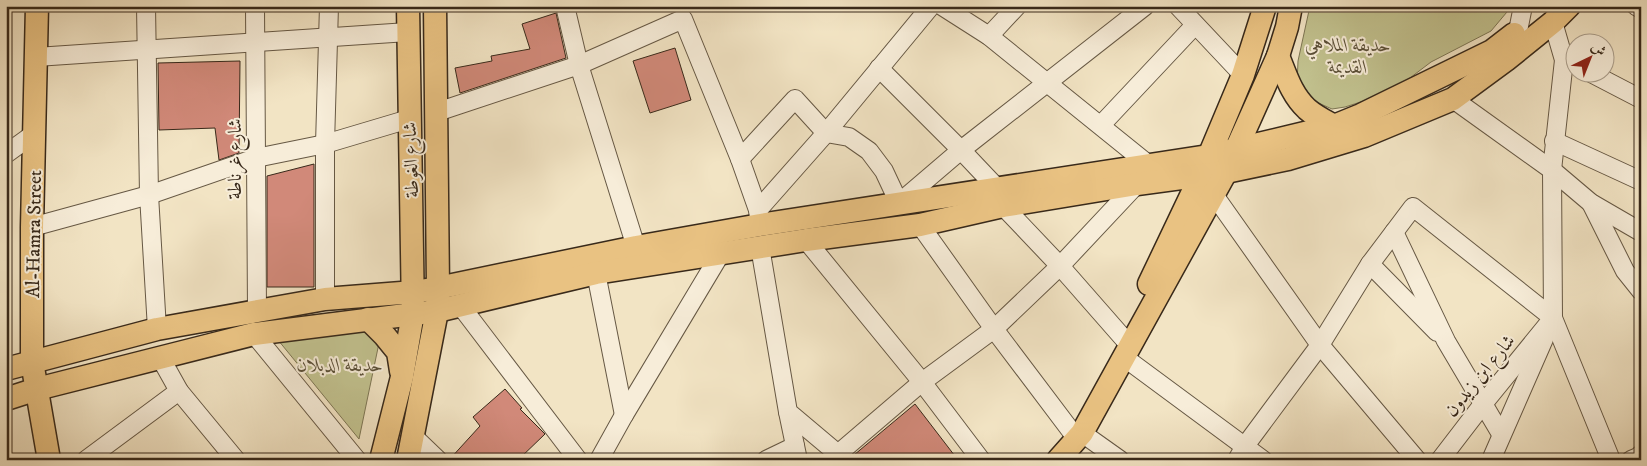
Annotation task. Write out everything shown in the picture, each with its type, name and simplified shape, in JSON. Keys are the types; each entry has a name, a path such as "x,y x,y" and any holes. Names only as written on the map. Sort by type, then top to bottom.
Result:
{"main road":[{"name":"Al-Hamra Street","path":"37,6 32,227 32,362 49,460"},
{"name":"شارع الغوطة","path":"381,460 402,377 413,302 408,6"},
{"path":"408,460 436,311 438,288 435,6"},
{"path":"1124,349 1243,75 1265,6"},
{"path":"1058,460 1077,432 1226,172 1278,56 1291,6"},
{"path":"6,399 37,389 254,334 368,319 413,302 438,288 636,247 900,203 1000,197 1137,184 1205,166 1236,150 1334,126 1361,115 1492,51 1518,31 1569,6"},
{"path":"6,369 157,329 257,310 325,299 413,302 436,311 596,273 720,253 759,228 806,240 920,225 1000,197 1149,165 1205,166 1226,172 1288,159 1364,136 1453,99 1506,60 1550,14"},
{"path":"1278,56 1291,89 1298,99 1308,110 1334,126"},
{"path":"368,319 398,352 402,377"},
{"path":"1046,460 1077,432"}],"street":[{"path":"146,6 149,194 157,329"},
{"name":"شارع غرناطة","path":"255,6 257,310"},
{"path":"325,299 329,6"},
{"path":"565,6 579,65 636,247"},
{"path":"759,228 826,133 931,6"},
{"path":"942,6 990,36 1149,165"},
{"path":"990,36 1017,6"},
{"path":"740,160 795,99 826,133 849,137 869,151 884,171 900,203 962,150 1145,6"},
{"path":"1178,6 1243,75"},
{"path":"1518,31 1522,6"},
{"path":"1636,6 1641,9"},
{"path":"437,112 579,65 682,13 740,160 759,228 796,453 766,460"},
{"path":"1550,14 1564,48"},
{"path":"1101,125 1195,25"},
{"path":"36,57 408,32"},
{"path":"879,68 962,150 1060,266 1124,349 1241,453 1263,460"},
{"path":"1566,82 1554,141 1552,170 1553,318 1611,460"},
{"path":"1608,82 1641,99"},
{"path":"1453,99 1552,170 1591,203 1641,232"},
{"path":"32,227 149,194 256,158 326,144 409,119"},
{"path":"6,154 34,133"},
{"path":"1554,141 1641,181"},
{"path":"788,412 842,456 922,382 994,329 1060,266 1137,184"},
{"path":"1214,195 1320,345 1417,460"},
{"path":"1591,203 1625,271 1641,291"},
{"path":"1241,453 1320,345 1370,264 1413,207 1553,318"},
{"path":"920,225 994,329 1077,432 1120,460"},
{"path":"1394,232 1446,341 1501,434"},
{"path":"806,240 922,382 981,460"},
{"path":"599,460 720,253"},
{"path":"1370,264 1446,341"},
{"path":"596,273 624,415"},
{"path":"460,305 578,460"},
{"path":"1491,460 1553,318"},
{"name":"شارع ابن زيدون","path":"1440,460 1482,404 1553,318"},
{"path":"254,334 357,460"},
{"path":"160,357 179,391 227,456"},
{"path":"86,460 179,391"},
{"path":"413,436 438,460"},
{"path":"1631,460 1638,458 1641,454"}],"green space":[{"name":"حديقة الملاهي القديمة","path":"1310,6 1512,6 1491,31 1431,62 1402,84 1370,99 1332,109 1314,101 1297,84 1298,61"},
{"name":"حديقة الدبلان","path":"366,327 379,343 359,439 278,340"}],"building":[{"path":"556,13 566,58 460,93 455,68 492,61 491,56 530,49 522,24"},
{"path":"675,48 691,100 650,113 633,61"},
{"path":"240,61 239,153 219,160 215,128 159,130 158,63"},
{"path":"314,164 314,287 267,287 267,176"},
{"path":"505,389 522,408 520,409 545,434 518,460 449,460 480,426 473,417"},
{"path":"915,404 958,460 855,460 854,455"}]}
